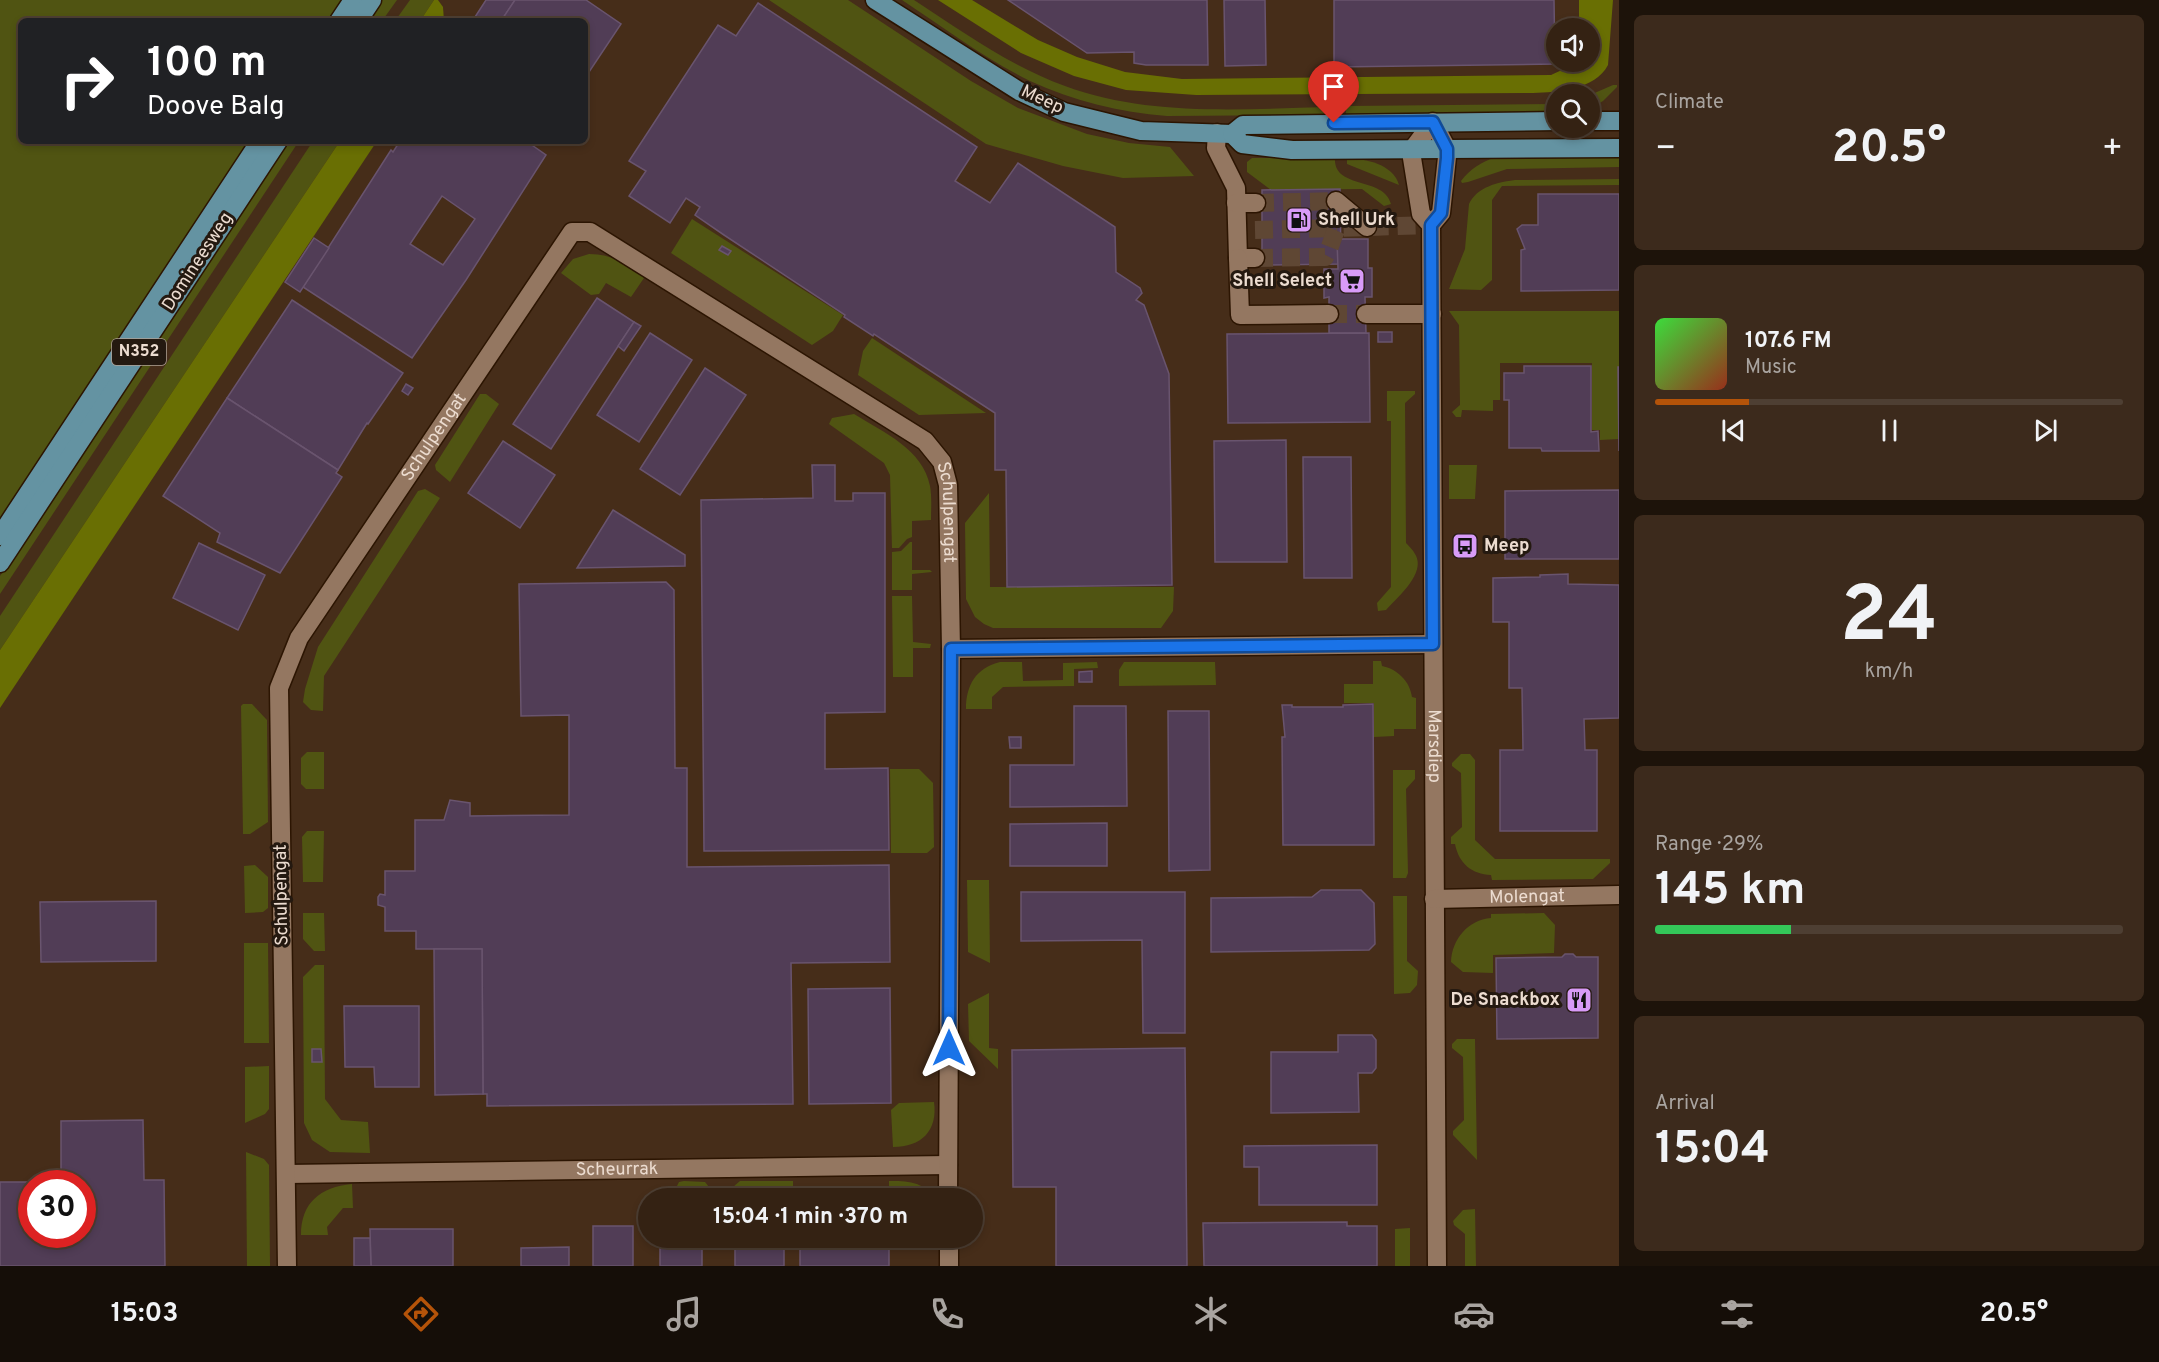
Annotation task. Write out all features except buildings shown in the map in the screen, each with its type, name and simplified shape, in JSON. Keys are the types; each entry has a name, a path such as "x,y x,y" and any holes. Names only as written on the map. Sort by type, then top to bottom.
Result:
{"main road":[{"path":"341,18 353,0"},
{"path":"360,18 372,0"},
{"name":"Meep","path":"875,0 1009,85 1064,112 1141,130 1224,134 1242,144 1292,150 1619,148"},
{"name":"Meep","path":"1224,134 1243,125 1546,121"},
{"path":"1600,121 1619,121"},
{"name":"Domineesweg","path":"0,536 258,144"},
{"name":"Domineesweg","path":"0,562 276,144"}],"street":[{"path":"1412,150 1433,122 1447,149"},
{"path":"1224,134 1216,148 1236,188 1236,203 1246,230 1246,258 1240,315 1329,314"},
{"name":"Marsdiep","path":"1437,1266 1431,225 1441,213 1447,149"},
{"name":"Marsdiep","path":"1412,150 1421,214 1431,225"},
{"path":"1336,201 1367,227"},
{"path":"1236,203 1256,203"},
{"name":"Schulpengat","path":"287,1266 279,687 299,638 572,232 590,232 925,441 942,462 948,485 951,649"},
{"path":"1366,314 1432,314"},
{"path":"948,1188 951,649 1433,644"},
{"name":"Molengat","path":"1434,899 1619,895"},
{"name":"Scheurrak","path":"287,1174 948,1165"},
{"path":"949,1248 949,1266"}],"shaded area":[{"path":"0,0 345,0 334,18 18,18 18,144 250,144 0,524"},
{"path":"380,0 397,0 384,18 368,18"},
{"path":"410,0 434,0 422,18 397,18"},
{"path":"434,0 438,0 443,7 444,18 422,18"},
{"path":"769,0 848,0 971,81 1018,108 1087,134 1129,143 1170,147 1194,176 1123,178 1063,166 986,144"},
{"path":"902,0 914,0 987,48 1025,69 1065,86 1097,96 1129,103 1196,109 1329,107 1333,109 1334,115 1167,116 1131,112 1097,104 1046,88 1013,72"},
{"path":"938,0 972,0 1038,40 1077,57 1125,72 1182,79 1551,75 1557,72 1600,72 1600,18 1579,18 1579,0 1613,0 1608,65 1602,73 1587,84 1546,84 1546,92 1196,95 1126,90 1074,76 1021,53"},
{"path":"1613,85 1617,85 1600,103 1600,91"},
{"path":"1546,104 1546,113 1346,115 1346,109 1349,106"},
{"path":"285,144 297,144 0,594 0,576"},
{"path":"311,144 338,144 0,650 0,616"},
{"path":"338,144 375,144 0,708 0,650"},
{"path":"1619,155 1619,167 1507,169 1468,182 1462,183 1461,181 1476,166 1496,157"},
{"path":"1252,158 1335,158 1337,168 1342,175 1379,190 1387,195 1391,204 1384,206 1362,189 1271,190 1247,172 1247,162"},
{"path":"1347,158 1370,161 1385,167 1396,178 1399,185 1347,164"},
{"path":"1619,179 1619,185 1502,186 1492,200 1492,280 1481,290 1449,289 1465,249 1469,204 1483,189 1515,180"},
{"path":"692,219 843,315 833,331 812,345 671,253"},
{"path":"589,254 618,260 643,275 644,278 631,297 606,283 599,294 591,295 561,273 573,259"},
{"path":"1449,311 1619,311 1619,439 1600,440 1600,430 1592,430 1592,363 1500,363 1500,400 1493,400 1493,411 1462,410 1461,417 1456,417 1452,412 1460,405 1459,325"},
{"path":"872,338 986,413 919,415 858,375 863,351"},
{"path":"1387,391 1415,391 1415,394 1405,403 1406,543 1418,561 1414,577 1409,585 1386,610 1378,611 1377,603 1391,587 1391,421 1387,421"},
{"path":"480,394 486,394 499,404 450,482 436,470 435,465"},
{"path":"854,414 889,435 911,452 926,473 931,490 931,520 912,521 912,537 899,548 892,548 890,475 884,463 829,424 832,418"},
{"path":"1449,465 1477,465 1475,499 1449,499"},
{"path":"425,489 440,498 324,676 323,711 311,710 303,702 318,647 418,491"},
{"path":"989,493 990,587 1174,587 1173,611 1161,628 993,628 975,617 966,599 965,523"},
{"path":"912,542 912,570 932,572 912,574 912,590 892,590 892,552 901,551"},
{"path":"892,596 912,596 913,642 931,644 930,648 913,648 913,677 893,677"},
{"path":"1373,661 1381,661 1382,666 1398,673 1406,681 1412,697 1416,698 1416,729 1394,729 1394,736 1374,737 1374,703 1344,703 1344,684 1373,684"},
{"path":"1000,662 1022,662 1023,681 1063,680 1063,663 1097,662 1098,668 1074,669 1074,686 1003,687 992,697 992,709 966,709 968,692 974,679 985,668"},
{"path":"1124,662 1215,662 1216,685 1119,686 1119,670"},
{"path":"252,704 267,720 268,822 250,834 243,834 241,706"},
{"path":"307,752 324,752 324,789 306,789 301,784 301,758"},
{"path":"1461,754 1470,754 1475,760 1475,840 1495,859 1610,859 1610,863 1593,879 1492,880 1491,875 1478,873 1467,867 1455,844 1451,844 1451,837 1462,827 1461,773 1452,766"},
{"path":"890,769 919,769 933,783 934,847 927,853 891,853"},
{"path":"1393,770 1415,770 1415,779 1406,789 1408,873 1406,878 1393,878"},
{"path":"307,831 324,831 323,882 303,882 302,837"},
{"path":"255,865 268,877 268,908 263,912 245,913 244,866"},
{"path":"967,880 989,880 990,963 968,952"},
{"path":"1393,896 1407,896 1407,961 1418,971 1417,985 1410,993 1394,994"},
{"path":"303,913 324,913 325,951 314,951 303,939"},
{"path":"1544,913 1555,925 1554,953 1493,955 1493,973 1463,972 1451,962 1458,938 1475,922 1491,918 1491,914"},
{"path":"244,943 268,943 269,1043 244,1043"},
{"path":"315,965 324,965 325,1099 341,1120 368,1122 370,1153 330,1152 312,1140 304,1123 303,977"},
{"path":"989,993 989,1048 998,1049 998,1069 969,1041 968,1004"},
{"path":"1457,1039 1475,1039 1477,1160 1453,1135 1453,1131 1464,1120 1463,1057 1452,1048 1452,1044"},
{"path":"269,1066 269,1109 265,1114 245,1123 245,1067"},
{"path":"934,1102 933,1121 925,1135 912,1144 893,1147 891,1110 899,1103"},
{"path":"246,1152 264,1159 269,1165 270,1266 247,1266"},
{"path":"740,1181 793,1181 793,1188 733,1187"},
{"path":"889,1181 908,1182 925,1188 889,1188"},
{"path":"679,1182 705,1182 709,1188 678,1188"},
{"path":"352,1184 353,1208 343,1208 327,1227 328,1235 301,1235 304,1214 314,1199 331,1189"},
{"path":"1475,1209 1476,1266 1465,1266 1465,1234 1454,1225 1453,1221 1463,1210"},
{"path":"1410,1228 1410,1266 1395,1266 1395,1229"}],"tunnel":[{"path":"1256,203 1336,201"},
{"path":"1255,258 1325,257 1337,228 1431,225"},
{"path":"1255,230 1337,228"},
{"path":"1329,314 1366,314"}],"place":[{"name":"Shell Urk","path":"1299,220"},
{"name":"Shell Select","path":"1352,281"},
{"name":"Meep","path":"1465,546"},
{"name":"De Snackbox","path":"1579,1000"}],"route":[{"path":"949,1048 951,649 1433,644 1431,225 1441,213 1447,149 1433,122 1334,123"}]}
